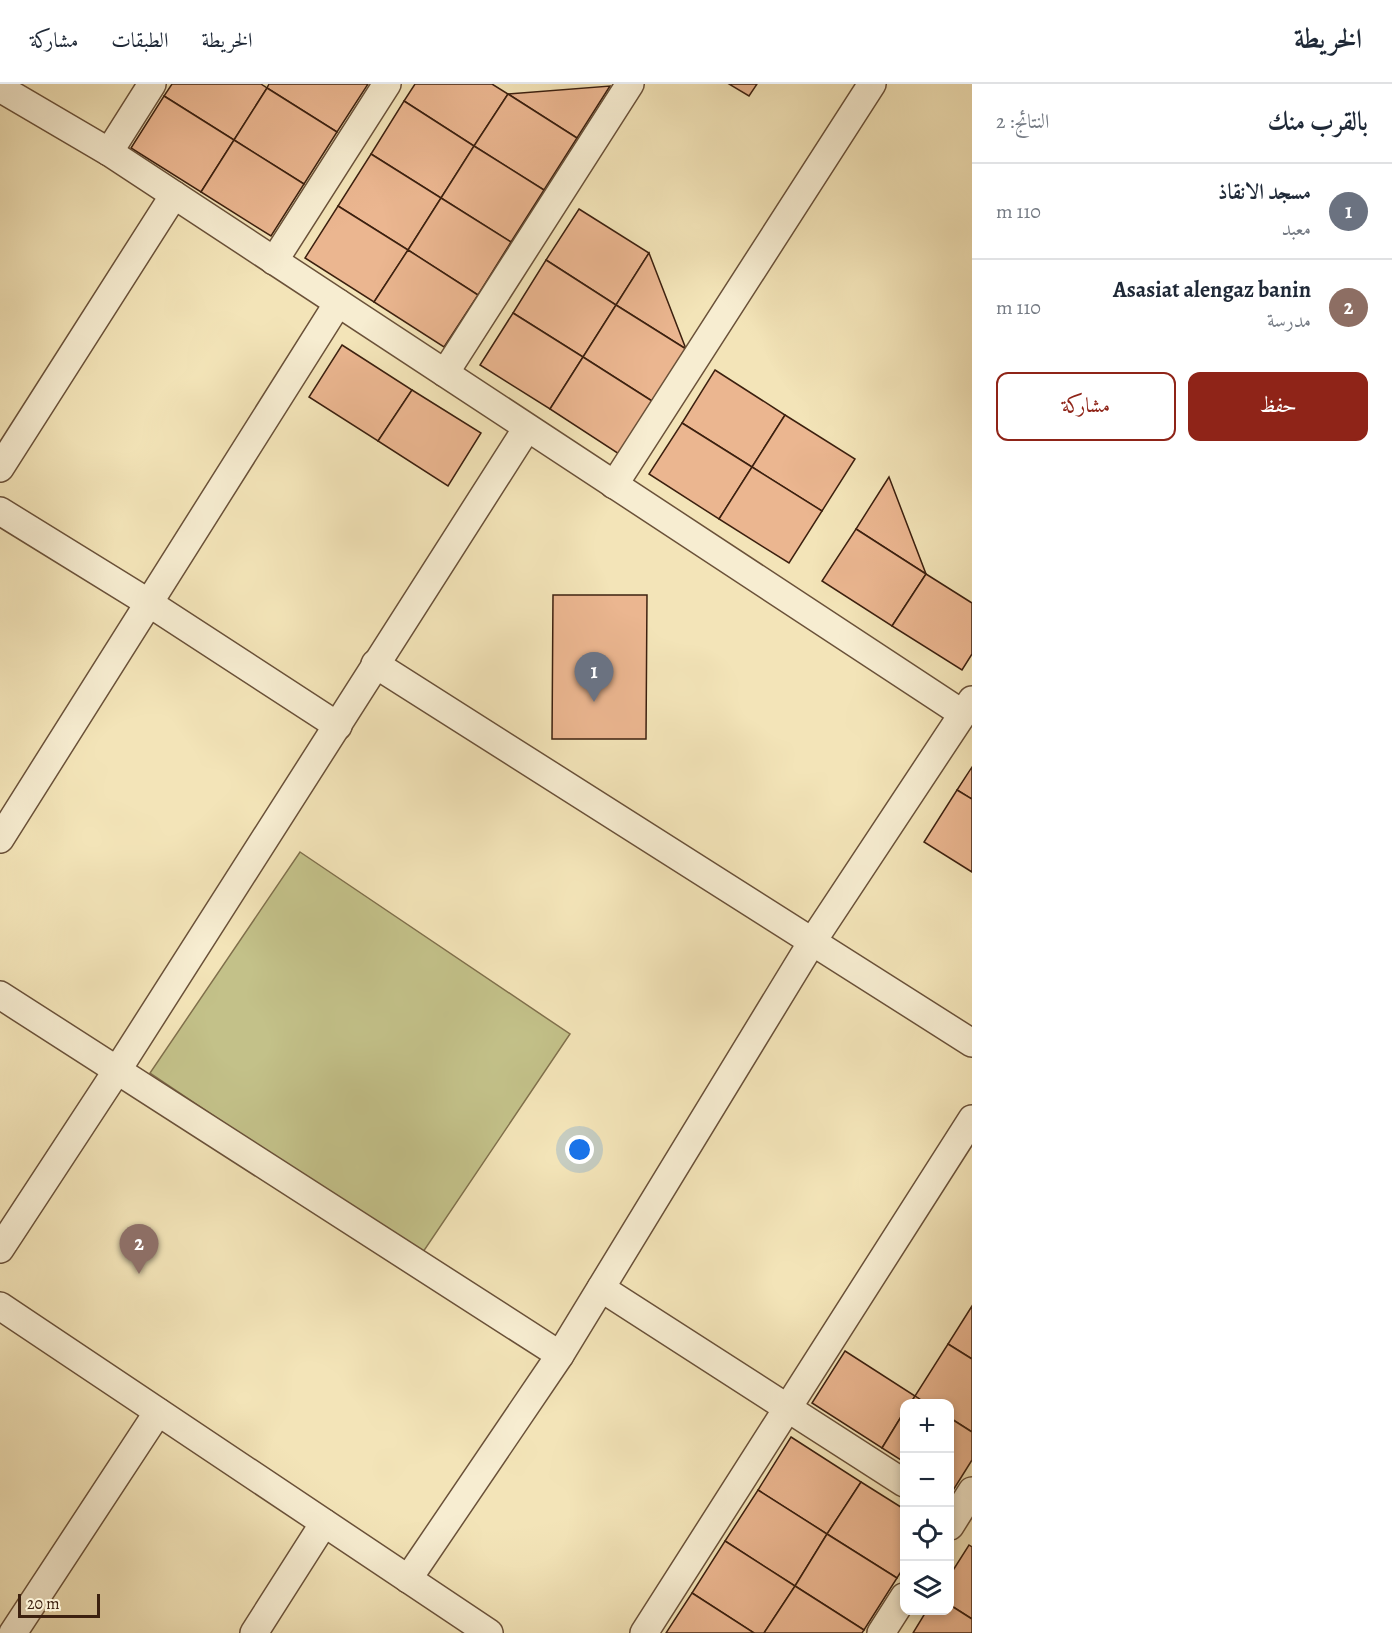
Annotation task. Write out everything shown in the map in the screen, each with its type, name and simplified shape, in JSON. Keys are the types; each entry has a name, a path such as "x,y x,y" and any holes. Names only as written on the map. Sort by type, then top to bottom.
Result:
{"street":[{"path":"109,152 152,84"},
{"path":"274,261 387,84"},
{"path":"445,373 630,84"},
{"path":"614,485 872,84"},
{"path":"0,88 109,152 614,485 968,707 812,942 560,1355 408,1579"},
{"path":"0,468 174,195"},
{"path":"0,839 338,303"},
{"path":"0,1249 118,1069 527,428"},
{"path":"0,511 148,603 338,726"},
{"path":"375,664 972,1043"},
{"path":"0,995 560,1355"},
{"path":"644,1633 972,1119"},
{"path":"601,1288 900,1480"},
{"path":"0,1306 489,1633"},
{"path":"13,1633 158,1412"},
{"path":"957,1520 972,1491"},
{"path":"254,1633 324,1523"},
{"path":"881,1633 900,1602"}],"shaded area":[{"path":"300,852 570,1034 421,1255 150,1073"}],"building":[{"path":"172,84 261,84 267,88 234,140 164,96"},
{"path":"269,84 368,84 337,132 267,88"},
{"path":"415,84 492,84 508,94 474,146 404,101"},
{"path":"729,84 757,84 749,96"},
{"path":"610,86 577,138 508,94"},
{"path":"267,88 337,132 304,184 234,140"},
{"path":"508,94 577,138 544,190 474,146"},
{"path":"164,96 234,140 201,192 131,148"},
{"path":"404,101 474,146 441,198 371,154"},
{"path":"234,140 304,184 271,236 201,192"},
{"path":"474,146 544,190 511,242 441,198"},
{"path":"371,154 441,198 408,250 338,206"},
{"path":"441,198 511,242 478,295 408,250"},
{"path":"338,206 408,250 374,302 305,258"},
{"path":"579,209 649,253 616,305 546,260"},
{"path":"408,250 478,295 444,347 374,302"},
{"path":"649,253 686,349 616,305"},
{"path":"546,260 616,305 583,357 513,313"},
{"path":"616,305 686,349 652,401 583,357"},
{"path":"513,313 583,357 550,409 480,365"},
{"path":"342,345 412,390 378,441 309,397"},
{"path":"583,357 652,401 619,454 550,409"},
{"path":"715,370 785,415 752,467 682,423"},
{"path":"412,390 481,433 448,486 378,441"},
{"path":"785,415 855,459 822,511 752,467"},
{"path":"682,423 752,467 719,519 649,474"},
{"path":"752,467 822,511 789,563 719,519"},
{"path":"889,477 926,574 856,529"},
{"path":"856,529 926,574 892,626 822,581"},
{"path":"926,574 972,603 972,654 962,670 892,626"},
{"path":"553,595 647,595 646,739 552,739"},
{"path":"972,767 972,799 957,790"},
{"path":"957,790 972,799 972,872 924,842"},
{"path":"972,1306 972,1359 948,1344"},
{"path":"948,1344 972,1359 972,1432 954,1421 954,1399 920,1399 915,1396"},
{"path":"845,1351 915,1396 913,1399 900,1399 900,1419 882,1448 812,1403"},
{"path":"900,1419 900,1459 882,1448"},
{"path":"954,1421 972,1432 972,1460 954,1489"},
{"path":"791,1437 861,1482 827,1534 758,1490"},
{"path":"861,1482 900,1506 900,1573 897,1578 827,1534"},
{"path":"758,1490 827,1534 795,1586 725,1541"},
{"path":"827,1534 897,1578 864,1630 795,1586"},
{"path":"725,1541 795,1586 764,1633 754,1633 692,1593"},
{"path":"969,1545 972,1547 972,1619 954,1608 954,1569"},
{"path":"795,1586 864,1630 862,1633 764,1633"},
{"path":"692,1593 754,1633 666,1633"},
{"path":"954,1608 972,1619 972,1633 913,1633 924,1615 954,1615"}],"place":[{"name":"مسجد الانقاذ","path":"594,702"},
{"name":"Asasiat alengaz banin","path":"139,1274"}]}
